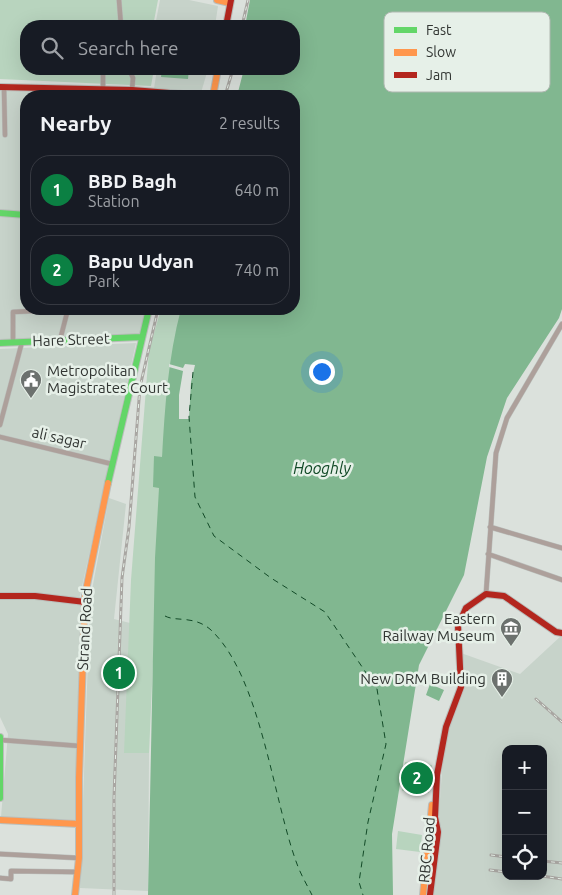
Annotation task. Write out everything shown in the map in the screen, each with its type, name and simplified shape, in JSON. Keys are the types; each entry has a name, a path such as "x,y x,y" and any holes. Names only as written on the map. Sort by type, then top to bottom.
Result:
{"main road":[{"path":"217,0 230,1 227,20"},
{"path":"214,90 217,75"},
{"path":"2,87 132,90"},
{"path":"0,213 20,215"},
{"name":"Strand Road","path":"75,895 79,858 80,746 85,602 112,464 146,315"},
{"name":"Hare Street","path":"0,343 141,337"},
{"path":"486,594 504,596 556,632 562,633"},
{"name":"RBC Road","path":"430,895 438,832 435,817 437,775 446,727 461,687 458,626 466,608 486,594"},
{"path":"0,596 35,596 85,602"},
{"path":"0,739 0,798"},
{"name":"RBC Road","path":"423,895 434,780 437,775"},
{"path":"0,820 79,824"}],"street":[{"path":"121,2 121,20"},
{"path":"103,75 103,89"},
{"path":"132,75 132,90"},
{"path":"2,87 5,135"},
{"path":"13,343 13,312 20,312"},
{"path":"60,340 66,315"},
{"path":"486,594 494,468 507,418 562,324"},
{"path":"0,425 22,342"},
{"name":"ali sagar","path":"0,437 112,464"},
{"path":"490,527 562,548"},
{"path":"488,554 562,580"},
{"path":"0,739 80,746"},
{"path":"0,854 79,858"},
{"path":"0,878 11,879 11,871 78,872"}],"shaded area":[{"path":"0,0 158,0 154,20 20,20 20,75 153,75 151,86 0,79"},
{"path":"160,0 189,0 218,6 216,20 156,20"},
{"path":"156,75 206,75 202,90 154,90"},
{"path":"0,87 57,90 20,90 20,315 145,315 140,334 0,340"},
{"path":"159,315 181,315 162,457 149,753 124,753 131,580 149,350"},
{"path":"136,343 79,600 36,594 0,593 0,349"},
{"path":"109,498 126,504 114,619 150,628 148,891 80,888 90,601"},
{"path":"34,598 85,604 79,820 1,817 8,734 0,717 0,599"},
{"path":"562,635 562,895 433,895 443,758 450,727 465,688 461,653 520,674"},
{"path":"405,762 432,765 429,793 402,791"},
{"path":"398,831 422,835 420,852 396,849"}],"water":[{"name":"Hooghly","path":"250,0 562,0 562,309 559,318 507,398 487,457 464,575 419,665 392,834 393,895 148,895 155,558 159,488 153,487 154,456 162,457 170,364 180,315 300,315 300,90 239,90 242,75 300,75 300,20 246,20"},
{"path":"161,75 188,75 188,79 161,77"},
{"path":"430,684 444,690 439,701 426,695"}],"pier":[{"path":"169,364 183,368 185,364 195,365 191,382 189,419 179,419 179,395 183,371 169,367"}],"ferry route":[{"path":"193,372 189,417 195,497 214,536 271,578 325,612 377,689 386,744 368,822 359,882 363,895"},
{"path":"165,616 205,625 228,651 242,677 264,741 288,837 299,868 312,895"}],"railway":[{"path":"243,20 248,0"},
{"path":"227,90 231,75"},
{"path":"114,895 114,798 122,578 129,527 140,387 157,315"},
{"path":"536,699 562,722"},
{"path":"491,855 502,856"},
{"path":"547,861 562,863"},
{"path":"490,870 502,872"},
{"path":"547,877 562,879"}],"traffic: fast":[{"path":"0,213 20,215"},
{"path":"108,483 148,315"},
{"path":"0,343 141,337"},
{"path":"0,737 0,798"}],"traffic: slow":[{"path":"217,0 230,3"},
{"path":"214,90 217,75"},
{"path":"75,895 79,858 79,778 85,595 108,483"},
{"path":"423,895 432,805"},
{"path":"0,820 79,824"}],"traffic: jam":[{"path":"227,20 231,0"},
{"path":"0,87 132,90"},
{"path":"430,895 438,832 435,817 437,775 446,727 461,687 458,626 466,608 486,594 504,596 556,632 562,633"},
{"path":"0,596 35,596 85,602"}],"place":[{"name":"Metropolitan Magistrates Court","path":"31,399"},
{"name":"Eastern Railway Museum","path":"511,647"},
{"name":"BBD Bagh","path":"119,673"},
{"name":"New DRM Building","path":"502,698"},
{"name":"Bapu Udyan","path":"417,778"}]}
